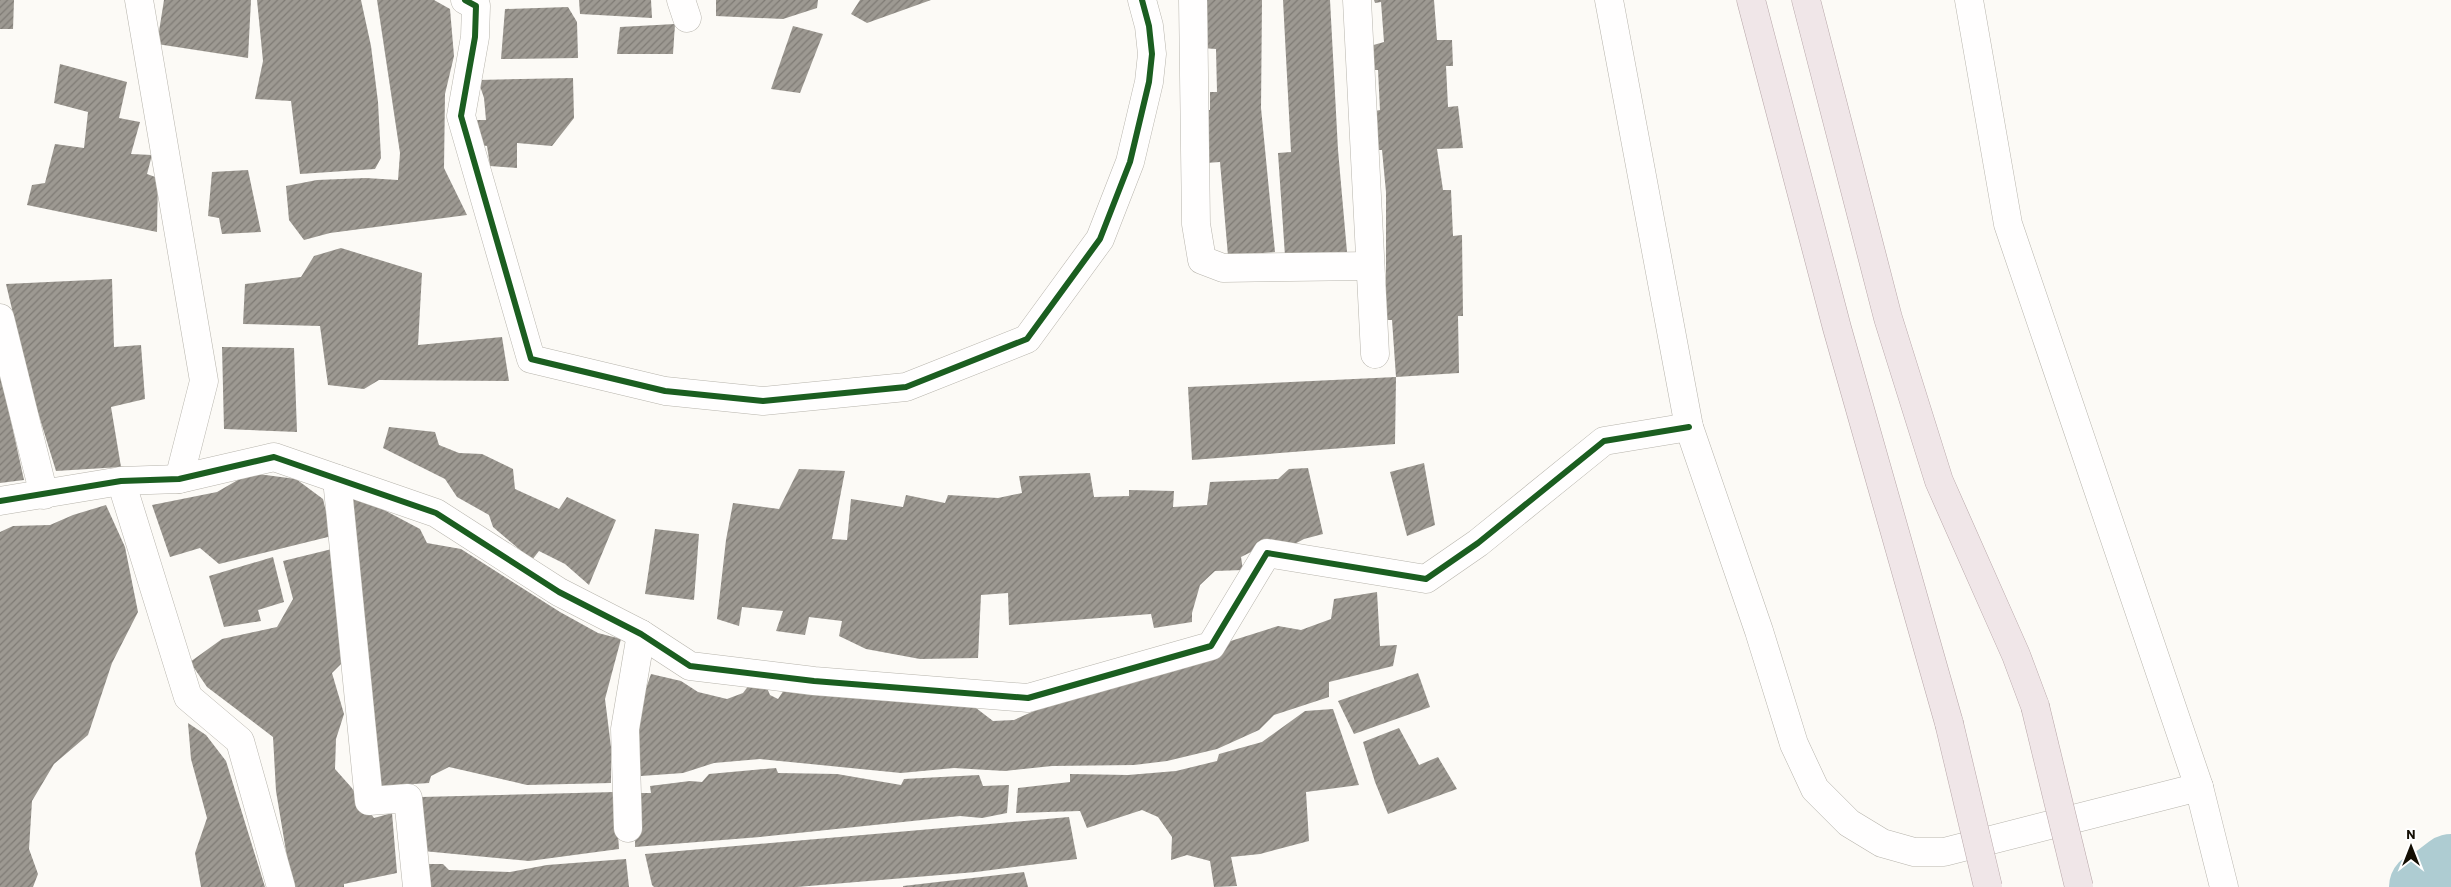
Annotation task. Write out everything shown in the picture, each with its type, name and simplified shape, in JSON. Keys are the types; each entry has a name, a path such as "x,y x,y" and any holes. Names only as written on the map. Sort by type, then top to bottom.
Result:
{"main road":[{"path":"1751,0 1837,328 1949,723 1988,887"},
{"path":"1806,0 1888,318 1939,481 2016,655 2035,706 2079,887"}],"street":[{"path":"139,0 204,380 180,479"},
{"path":"465,0 476,6 476,37 461,116 531,359 665,391 763,400 906,387 1027,338 1100,239 1130,162 1149,82 1152,54 1149,26 1142,0"},
{"path":"1193,0 1196,224 1202,260 1223,268 1370,266"},
{"path":"1357,0 1375,354"},
{"path":"1609,0 1689,426 1759,631 1794,744 1815,789 1849,823 1882,844 1914,852 1944,852 2199,787"},
{"path":"1969,0 2008,224 2199,787 2224,887"},
{"path":"0,318 44,495"},
{"path":"0,501 120,481 180,479 274,457 436,513 559,592 640,634 690,666 814,681 1028,698 1211,646 1267,553 1426,579 1478,543 1604,440 1689,426"},
{"path":"337,479 369,801 408,798 417,887"},
{"path":"120,481 188,697 240,741 281,887"},
{"path":"628,828 625,729 640,634"}],"building":[{"path":"0,0 14,0 13,29 0,29"},
{"path":"164,0 251,0 248,58 157,44"},
{"path":"257,0 361,0 371,46 378,102 381,158 375,169 300,174 291,101 255,99 263,61"},
{"path":"377,0 434,0 450,9 454,56 445,94 444,168 467,215 330,233 304,240 289,220 286,186 317,180 366,178 398,180 400,153"},
{"path":"579,0 651,0 652,18 580,14"},
{"path":"716,0 818,0 817,8 783,19 716,16"},
{"path":"860,0 931,0 867,23 851,14"},
{"path":"1200,0 1262,0 1261,108 1275,252 1228,256 1220,162 1206,163 1205,110 1210,110 1210,92 1217,92 1216,49 1202,48"},
{"path":"1283,0 1330,0 1338,150 1347,252 1285,256 1278,153 1291,152"},
{"path":"1374,0 1434,0 1437,40 1452,40 1453,66 1446,66 1448,107 1458,106 1463,148 1437,149 1443,190 1451,190 1453,236 1462,235 1463,316 1458,316 1459,373 1396,377 1392,320 1386,320 1386,192 1382,150 1378,150 1375,111 1380,110 1378,70 1369,70 1370,46 1384,42 1381,2 1375,3"},
{"path":"568,7 577,22 578,58 501,59 505,9"},
{"path":"675,24 673,54 617,54 620,27"},
{"path":"793,26 823,34 800,93 771,89"},
{"path":"60,64 127,82 119,118 140,122 131,154 152,155 147,174 158,178 157,232 27,205 32,185 45,183 55,144 84,148 88,112 54,103"},
{"path":"573,78 574,118 552,146 517,143 517,168 490,166 487,146 479,145 477,120 486,120 484,98 478,80"},
{"path":"248,170 261,232 222,234 219,218 208,216 212,172"},
{"path":"341,248 422,273 418,345 502,337 509,381 379,380 364,389 328,385 320,326 243,324 245,284 301,277 314,256"},
{"path":"112,279 114,347 141,345 145,399 111,407 121,467 56,471 32,393 6,284"},
{"path":"222,347 294,348 297,432 224,429"},
{"path":"0,371 24,480 0,483"},
{"path":"1396,377 1395,444 1192,460 1188,387"},
{"path":"389,427 435,432 439,445 459,453 482,454 513,469 515,489 559,509 567,497 616,520 589,585 565,564 539,551 532,560 493,527 489,515 457,497 445,479 383,448"},
{"path":"1424,463 1435,525 1407,536 1390,472"},
{"path":"1308,468 1323,534 1304,539 1287,548 1255,550 1241,557 1243,570 1215,571 1200,585 1192,613 1192,622 1154,628 1151,614 1009,625 1008,593 981,595 978,658 920,659 866,649 839,636 842,621 809,617 805,635 776,631 783,611 742,607 739,626 717,619 726,540 733,503 779,509 799,469 845,471 832,539 847,540 851,499 903,507 906,495 945,503 948,495 998,498 1022,493 1019,476 1090,473 1094,497 1129,496 1129,490 1174,491 1173,507 1207,505 1210,482 1278,479 1289,469"},
{"path":"250,473 296,479 323,499 332,536 219,564 200,548 170,557 152,505 217,492"},
{"path":"352,493 420,529 427,543 461,549 560,612 598,633 621,639 605,699 611,747 611,783 527,785 449,767 431,776 429,783 368,787"},
{"path":"106,505 125,547 138,612 112,663 88,735 54,764 32,801 29,849 38,874 33,887 0,887 0,532 13,526 50,525 73,515"},
{"path":"655,529 699,534 694,600 645,594"},
{"path":"332,549 342,663 332,673 344,714 336,739 335,769 374,818 392,813 397,873 344,884 344,887 292,887 276,791 273,737 207,687 190,662 222,639 277,627 293,599 283,561"},
{"path":"273,557 284,602 258,610 261,621 224,627 209,576"},
{"path":"1377,592 1380,646 1397,645 1393,666 1329,682 1329,697 1274,715 1259,730 1217,749 1167,761 1134,765 1052,766 1005,771 954,768 901,773 760,759 714,763 683,773 641,776 636,738 641,703 651,674 681,681 698,692 727,699 743,693 749,685 767,688 770,695 778,699 784,690 801,693 814,691 945,701 976,708 993,721 1014,720 1034,711 1034,703 1278,626 1301,630 1331,619 1334,599"},
{"path":"1418,673 1430,707 1354,734 1338,701"},
{"path":"1333,709 1359,785 1306,792 1309,841 1260,854 1231,857 1237,886 1214,887 1210,861 1187,855 1171,860 1172,837 1158,817 1142,810 1087,828 1080,811 1016,813 1018,788 1070,782 1070,774 1128,775 1176,771 1217,761 1219,754 1262,742 1305,711"},
{"path":"188,723 206,735 226,761 265,887 201,887 195,853 207,818 191,759"},
{"path":"1399,728 1419,765 1438,757 1457,789 1388,814 1375,782 1363,742"},
{"path":"776,768 778,773 837,774 901,785 904,779 979,775 983,786 1009,785 1007,813 982,818 960,816 760,837 635,847 636,793 651,793 650,786 690,781 702,782 709,774"},
{"path":"615,792 619,849 529,861 423,851 421,797"},
{"path":"1069,817 1077,859 976,872 797,887 654,887 645,854"},
{"path":"626,859 629,887 423,887 420,864 443,864 449,870 510,872 547,865"},
{"path":"1024,872 1028,887 903,887 903,886"}],"waterway":[{"path":"2425,887 2434,883 2451,870"}],"cycle path":[{"path":"465,0 476,6 475,37 461,116 531,359 665,391 763,401 906,387 1027,339 1100,239 1130,162 1149,82 1152,54 1149,26 1142,0"},
{"path":"0,501 121,481 179,479 274,457 436,513 559,592 641,634 690,666 814,681 1028,698 1211,646 1267,553 1426,579 1478,543 1604,441 1689,427"}]}
